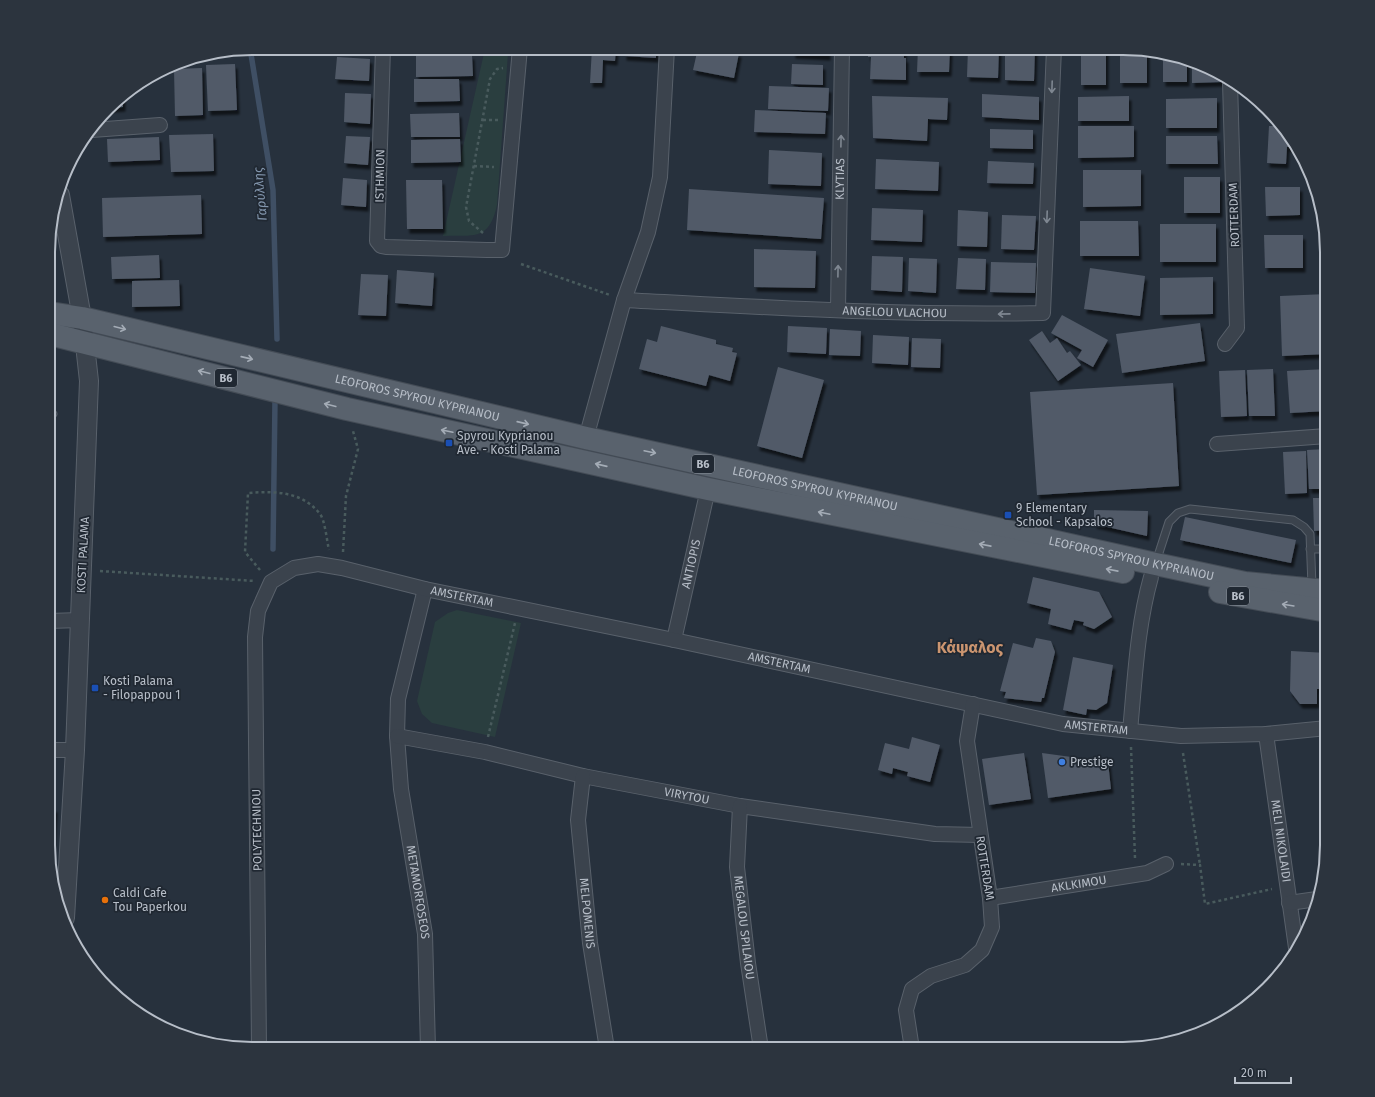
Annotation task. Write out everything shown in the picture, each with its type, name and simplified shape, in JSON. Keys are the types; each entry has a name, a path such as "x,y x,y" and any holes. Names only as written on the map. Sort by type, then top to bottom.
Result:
{"main road":[{"name":"LEOFOROS SPYROU KYPRIANOU","path":"55,314 82,318 586,438 1153,570 1249,599 1320,610"},
{"name":"LEOFOROS SPYROU KYPRIANOU","path":"55,335 347,409 708,489 1153,570 1245,583 1319,590"}],"street":[{"name":"ISTHMION","path":"383,55 378,242 381,246 386,247 502,250 520,55"},
{"path":"586,438 624,300 648,232 660,177 667,55"},
{"name":"KLYTIAS","path":"838,310 842,55"},
{"name":"ANGELOU VLACHOU","path":"624,300 838,310 986,314 1043,313 1054,55"},
{"name":"ROTTERDAM","path":"1225,344 1237,328 1230,87"},
{"path":"98,130 160,125"},
{"name":"KOSTI PALAMA","path":"61,203 82,318 89,381 75,750 65,907"},
{"path":"1217,444 1320,437"},
{"name":"ANTIOPIS","path":"674,640 708,489"},
{"name":"AMSTERTAM","path":"271,582 294,568 318,564 338,567 425,589 674,640 1063,724 1181,736 1266,734 1320,729"},
{"path":"1130,730 1136,659 1143,605 1153,570"},
{"name":"POLYTECHNIOU","path":"259,1042 255,637 258,611 271,582"},
{"name":"METAMORFOSEOS","path":"425,589 398,699 397,736 401,789 424,934 428,1042"},
{"path":"55,621 80,620"},
{"name":"ROTTERDAM","path":"911,1042 906,1010 912,989 931,976 965,965 982,950 992,927 990,898 967,741 973,704"},
{"name":"MELI NIKOLAIDI","path":"1266,734 1288,903 1295,941"},
{"name":"VIRYTOU","path":"397,736 485,752 583,776 740,806 935,834 980,835"},
{"path":"55,750 75,750"},
{"name":"MELPOMENIS","path":"583,776 578,820 590,943 606,1042"},
{"name":"MEGALOU SPILAIOU","path":"740,806 737,867 748,963 760,1042"},
{"name":"AKLKIMOU","path":"990,898 1147,873 1166,864"},
{"path":"1288,903 1312,900"}],"lane":[{"path":"1153,570 1169,522 1178,513 1190,509 1293,520 1304,527 1310,534 1310,549 1319,590"},
{"path":"1310,549 1320,549"}],"path":[{"path":"485,235 469,221 466,207 490,79 497,70 507,68"},
{"path":"482,120 503,120"},
{"path":"474,166 500,167"},
{"path":"521,264 624,300"},
{"path":"338,567 346,496 358,449 347,409"},
{"path":"271,582 245,552 248,493 280,492 299,497 321,515 338,567"},
{"path":"82,570 271,582"},
{"path":"485,752 518,607"},
{"path":"1130,730 1136,875"},
{"path":"1181,736 1205,904 1286,886"},
{"path":"1166,864 1200,865"}],"green space":[{"path":"484,55 508,55 497,205 494,217 490,225 479,234 443,236"},
{"path":"457,610 521,623 495,737 432,723 422,714 417,701 435,622 448,613"}],"building":[{"path":"472,55 473,76 416,77 416,56"},
{"path":"592,55 615,55 615,61 603,60 602,83 590,83"},
{"path":"656,55 656,58 624,56"},
{"path":"696,55 739,55 734,78 693,70"},
{"path":"868,55 904,55 904,58 906,58 906,80 870,79 871,57 868,57"},
{"path":"918,55 950,55 949,72 917,72"},
{"path":"968,55 999,55 998,78 967,77"},
{"path":"1005,55 1035,55 1034,81 1005,80"},
{"path":"1081,55 1106,55 1106,85 1081,85"},
{"path":"1120,55 1147,57 1147,83 1120,83"},
{"path":"337,57 370,59 369,81 335,79"},
{"path":"1163,59 1187,65 1187,82 1163,82"},
{"path":"235,64 237,110 208,111 206,65"},
{"path":"792,64 823,65 823,85 791,84"},
{"path":"202,68 203,115 175,116 174,71 180,69"},
{"path":"1192,68 1222,82 1222,82 1192,83"},
{"path":"414,79 459,79 460,101 414,102"},
{"path":"769,86 829,88 828,111 768,109"},
{"path":"345,93 371,94 370,124 344,122"},
{"path":"982,94 1039,97 1039,120 982,117"},
{"path":"872,96 948,98 947,120 928,119 927,141 873,138"},
{"path":"1129,96 1129,121 1078,121 1078,97"},
{"path":"1217,98 1217,128 1166,128 1166,99"},
{"path":"755,110 826,113 825,134 754,132"},
{"path":"459,113 460,137 411,137 410,114"},
{"path":"1078,126 1134,126 1134,157 1078,158"},
{"path":"1269,126 1274,126 1290,147 1287,147 1286,164 1267,163"},
{"path":"990,129 1033,130 1033,149 990,148"},
{"path":"213,134 214,171 171,172 169,135"},
{"path":"346,136 370,137 368,165 344,163"},
{"path":"1166,136 1217,136 1218,164 1166,164"},
{"path":"159,137 160,160 108,162 107,139"},
{"path":"460,139 461,162 411,163 411,140"},
{"path":"769,150 822,153 821,186 768,184"},
{"path":"876,159 939,162 938,191 875,189"},
{"path":"988,161 1034,163 1033,184 987,183"},
{"path":"1083,170 1141,170 1141,206 1083,207"},
{"path":"1184,177 1220,177 1220,213 1184,213"},
{"path":"343,178 367,180 366,207 341,205"},
{"path":"406,180 442,180 443,229 407,229"},
{"path":"1265,187 1300,187 1300,215 1266,216"},
{"path":"689,189 824,198 821,239 687,230"},
{"path":"201,195 202,234 103,237 102,198"},
{"path":"872,208 923,210 922,242 871,240"},
{"path":"958,210 988,212 987,247 957,246"},
{"path":"1002,215 1036,216 1034,250 1001,249"},
{"path":"1080,221 1138,221 1139,256 1080,256"},
{"path":"1160,224 1216,224 1216,262 1160,262"},
{"path":"1264,235 1303,235 1303,268 1265,268"},
{"path":"754,249 816,251 815,288 754,287"},
{"path":"159,255 160,278 112,279 111,257"},
{"path":"872,256 903,257 902,292 871,290"},
{"path":"909,258 937,259 936,293 908,291"},
{"path":"958,258 986,259 985,290 956,289"},
{"path":"991,262 1036,263 1035,293 990,292"},
{"path":"1090,268 1145,276 1140,316 1084,309"},
{"path":"397,270 434,273 432,306 395,303"},
{"path":"361,274 388,275 386,316 358,315"},
{"path":"1213,277 1213,314 1160,315 1160,278"},
{"path":"179,280 180,306 132,307 132,281"},
{"path":"1320,294 1320,354 1282,356 1280,296"},
{"path":"1062,315 1108,340 1093,367 1077,358 1082,350 1051,333"},
{"path":"1200,323 1205,361 1122,373 1116,334"},
{"path":"661,326 716,340 716,344 733,348 732,352 737,353 730,381 709,375 706,386 639,369 647,339 657,342"},
{"path":"788,326 827,328 826,354 787,352"},
{"path":"830,329 861,331 860,356 829,355"},
{"path":"1042,331 1050,343 1057,338 1067,353 1070,351 1081,365 1058,381 1029,340"},
{"path":"873,335 909,337 908,365 872,363"},
{"path":"912,338 941,339 940,368 911,367"},
{"path":"778,367 824,380 802,458 757,446"},
{"path":"1273,369 1275,416 1249,416 1247,370"},
{"path":"1320,369 1320,411 1290,413 1287,371"},
{"path":"1245,370 1247,416 1221,417 1219,371"},
{"path":"1173,383 1179,486 1037,495 1030,392"},
{"path":"1320,449 1320,489 1309,489 1307,450"},
{"path":"1306,451 1307,493 1285,494 1283,452"},
{"path":"1313,498 1320,498 1320,531 1314,531"},
{"path":"1094,510 1148,511 1147,536 1094,524"},
{"path":"1185,517 1296,540 1291,563 1180,540"},
{"path":"1033,577 1099,592 1112,617 1094,629 1083,625 1084,622 1074,620 1071,630 1048,624 1051,609 1027,603"},
{"path":"1036,638 1051,641 1055,652 1044,698 1042,698 1041,702 1004,698 1006,692 1000,691 1013,643 1033,648"},
{"path":"1291,651 1320,653 1320,689 1317,689 1317,704 1300,704 1290,691"},
{"path":"1073,657 1113,665 1107,703 1096,710 1087,709 1086,715 1063,710"},
{"path":"912,737 940,745 930,782 907,776 908,772 893,768 892,774 878,770 885,743 909,749"},
{"path":"1024,753 1031,799 989,805 982,759"},
{"path":"1042,753 1108,762 1111,789 1048,798"}],"waterway":[{"name":"Γαρύλλης","path":"251,55 273,190 277,339"},
{"name":"Γαρύλλης","path":"273,549 275,400"}],"place":[{"name":"Spyrou Kyprianou Ave. - Kosti Palama","path":"449,443"},
{"name":"9 Elementary School - Kapsalos","path":"1008,515"},
{"name":"Kosti Palama - Filopappou 1","path":"95,688"},
{"name":"Prestige","path":"1062,762"},
{"name":"Caldi Cafe Tou Paperkou","path":"105,900"}],"district":[{"name":"Κάψαλος","path":"970,647"}]}
